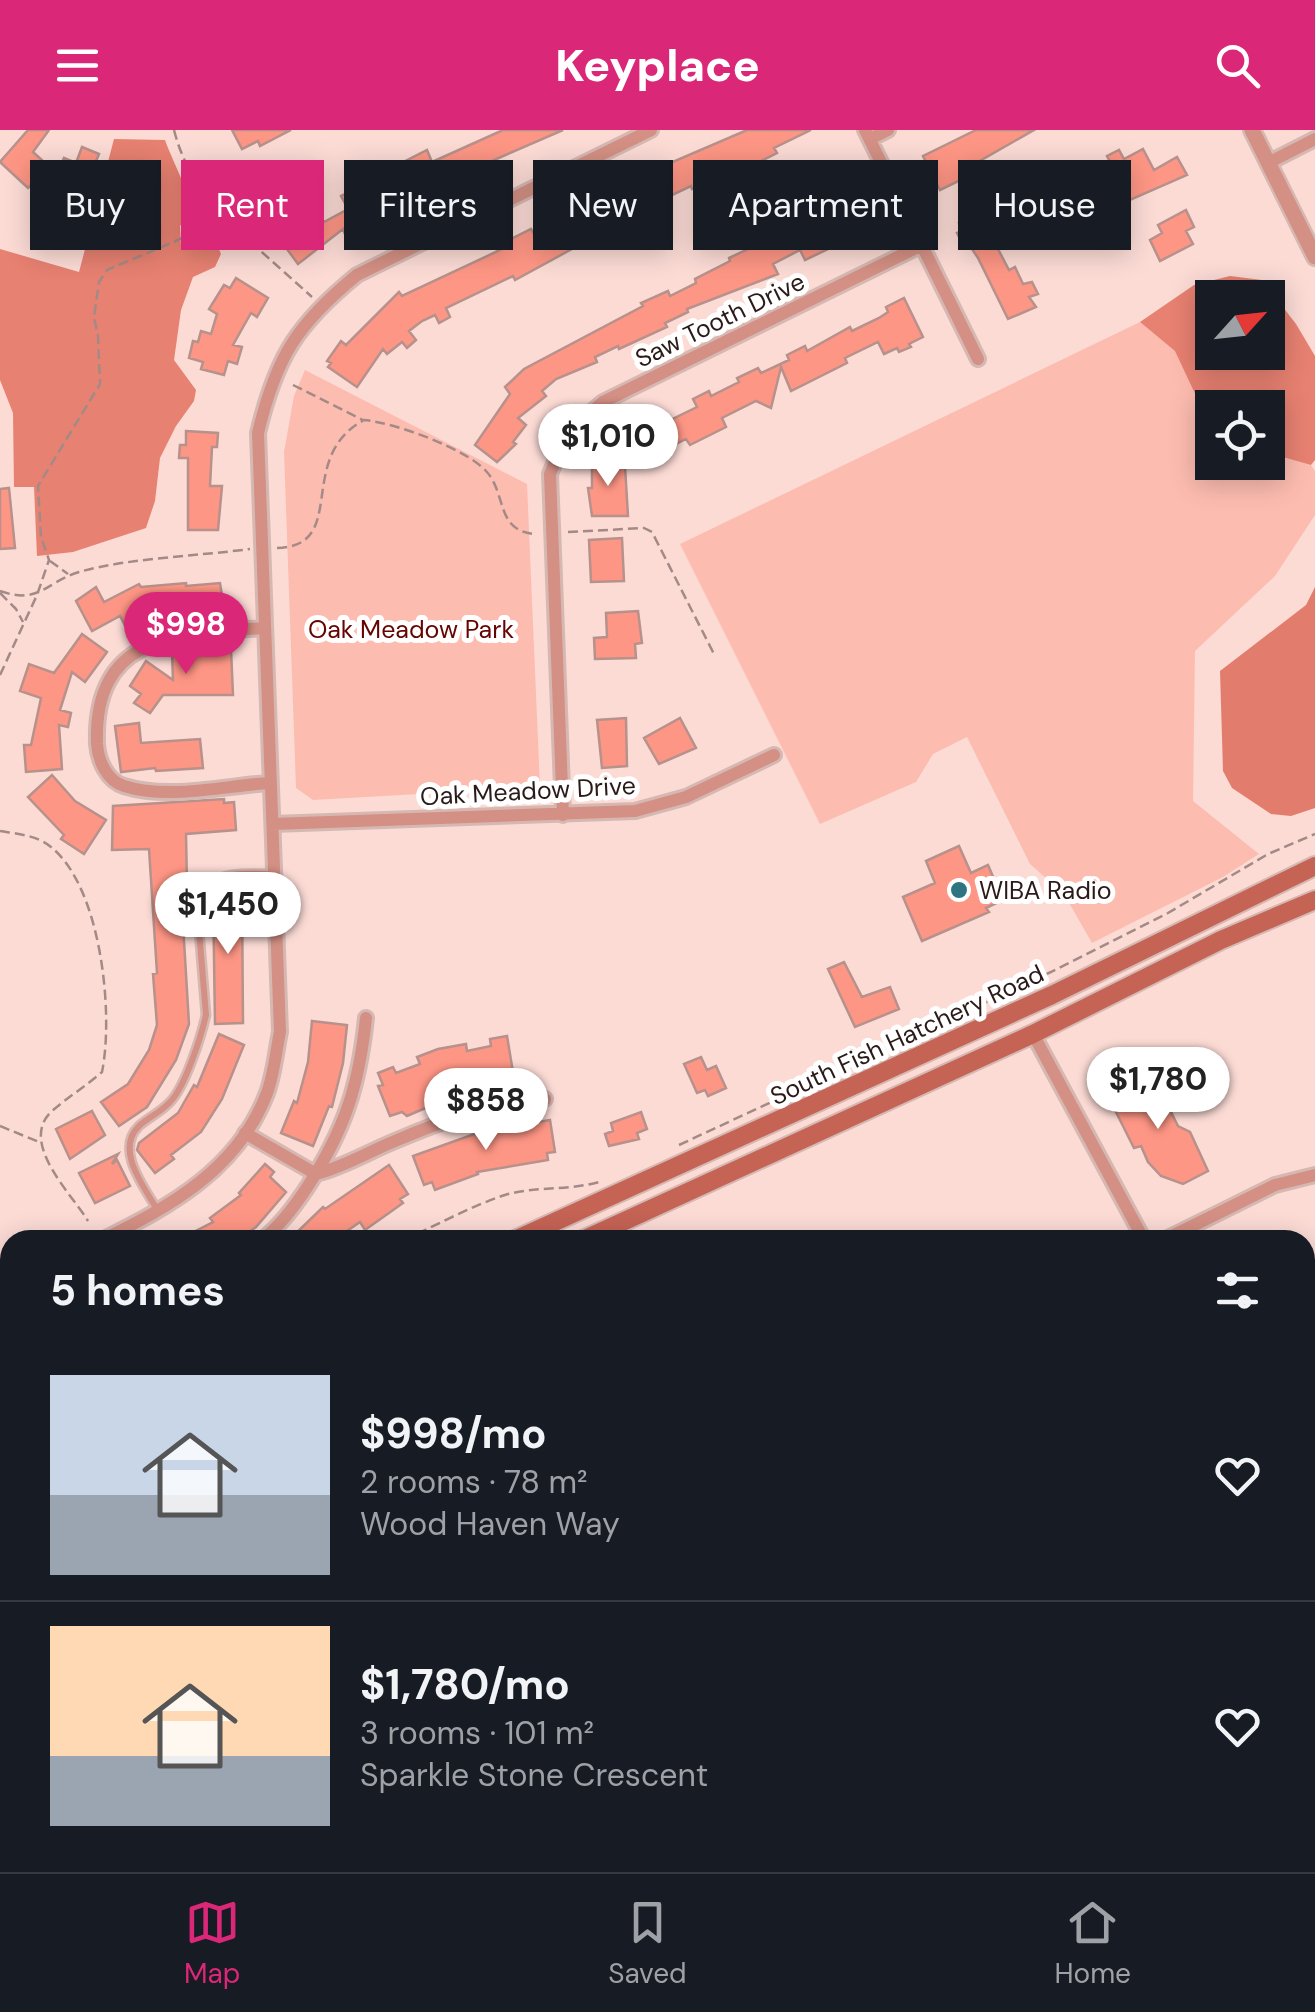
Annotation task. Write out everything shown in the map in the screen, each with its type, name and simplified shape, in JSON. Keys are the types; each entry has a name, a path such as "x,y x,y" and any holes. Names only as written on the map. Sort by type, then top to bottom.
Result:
{"main road":[{"name":"South Fish Hatchery Road","path":"538,1230 1052,995 1315,866"},
{"name":"South Fish Hatchery Road","path":"605,1230 1033,1034 1221,940 1315,900"}],"street":[{"path":"121,1230 187,1194 214,1171 245,1133 268,1092 280,1032 258,433 268,391 286,349 322,304 358,275 651,130"},
{"path":"880,160 868,135 888,130"},
{"path":"1252,130 1315,257"},
{"path":"1268,163 1315,139"},
{"name":"Saw Tooth Drive","path":"563,815 550,474 560,446 578,422 603,402 912,250"},
{"path":"924,250 978,358"},
{"path":"264,628 166,637 137,650 116,670 101,696 96,725 104,770 120,785 155,792 269,783"},
{"name":"Oak Meadow Drive","path":"273,824 635,811 686,797 774,754"},
{"path":"272,1230 292,1211 336,1142 361,1066 366,1018"},
{"path":"1033,1034 1139,1230"},
{"path":"245,1133 316,1174 485,1107 545,1099"},
{"path":"1184,1230 1274,1185 1315,1175"}],"lane":[{"path":"158,1211 129,1149 131,1136 175,1096 203,1030 206,1015 197,906 200,892 221,877 274,874"}],"path":[{"path":"174,130 182,160"},
{"path":"0,674 49,560 37,513 38,486 100,384 94,317 99,282 106,270 181,238"},
{"path":"257,250 322,304"},
{"path":"294,385 364,420 382,422 474,460 488,473 508,520 519,531 644,528 652,532 715,656"},
{"path":"0,592 37,595 71,576 120,566 298,546 312,538 324,468 331,451 342,436 364,420"},
{"path":"49,560 71,576"},
{"path":"0,592 24,624"},
{"path":"0,831 49,845 71,870 85,900 99,949 108,1003 102,1072 50,1113 42,1125 39,1142 88,1222"},
{"path":"680,1145 1051,972 1168,912 1268,854 1315,834"},
{"path":"0,1126 16,1136 39,1142"},
{"path":"426,1230 507,1194 566,1190 608,1180"}],"green space":[{"path":"1140,322 1176,351 1195,394 1195,480 1285,480 1285,458 1311,465 1315,471 1315,515 1275,576 1195,651 1193,801 1259,854 1223,877 1092,943 1064,894 1030,864 967,737 933,754 916,782 820,824 680,544"},
{"name":"Oak Meadow Park","path":"305,370 527,484 540,787 313,800 296,788 284,452 294,396"}],"shaded area":[{"path":"114,139 165,140 181,178 181,250 219,250 221,254 215,267 193,277 181,310 174,360 196,390 194,401 160,458 155,501 146,528 73,552 37,556 34,487 14,487 13,413 0,380 0,249 79,272 85,250 161,250 161,160 108,160"},
{"path":"1230,276 1262,280 1214,280"},
{"path":"1195,285 1195,370 1285,370 1285,310 1315,356 1315,460 1311,465 1285,458 1285,390 1195,390 1195,394 1175,351 1140,322"},
{"path":"1315,587 1315,808 1291,816 1271,814 1232,788 1223,771 1220,671 1306,605"}],"building":[{"path":"28,130 49,130 33,152 42,160 30,160 28,188 0,162"},
{"path":"232,130 291,130 260,146 258,141 242,149"},
{"path":"503,130 563,130 494,160 436,160"},
{"path":"747,130 811,130 774,148 777,153 763,160 693,160 693,188 673,195 673,162"},
{"path":"976,130 1034,130 982,160 958,160 958,181 940,190 938,160 925,160 923,156"},
{"path":"82,147 99,154 97,160 77,160"},
{"path":"1143,149 1154,170 1177,157 1187,175 1131,200 1131,160 1109,160 1107,156 1119,150 1124,159"},
{"path":"427,150 431,160 407,160"},
{"path":"1186,210 1194,227 1186,231 1193,244 1160,261 1150,240 1162,233 1158,225"},
{"path":"344,211 344,232 324,244 324,222"},
{"path":"531,229 533,250 570,250 515,280 513,276 446,308 450,317 439,323 435,315 422,321 409,331 416,340 407,348 402,342 387,354 383,349 357,387 328,367 331,363 327,361 341,341 346,345 399,292 402,296 500,250 513,250 513,238"},
{"path":"288,250 316,250 298,264"},
{"path":"746,250 800,250 773,264 778,274 687,309 688,312 665,323 667,327 619,349 618,346 595,357 597,362 556,379 542,391 546,396 518,418 526,425 513,442 516,444 497,462 475,445 510,394 505,387 524,369 643,306 641,303 668,291 670,296 696,283 695,279 730,261 729,258"},
{"path":"800,250 826,250 805,260"},
{"path":"973,250 999,250 1009,270 1015,267 1023,284 1032,282 1038,294 1029,297 1036,307 1008,319"},
{"path":"236,278 268,298 257,317 251,313 233,345 242,347 237,364 228,361 224,375 201,369 203,362 189,358 193,341 198,342 201,331 211,334 217,314 209,309 224,285 230,288"},
{"path":"904,298 923,337 909,344 911,347 884,354 878,342 845,358 847,363 791,391 781,367 771,408 756,401 722,418 726,427 690,445 686,439 640,462 626,434 661,417 664,423 697,407 693,399 709,391 711,396 758,368 761,373 789,360 787,355 805,346 807,351 850,327 852,331 879,318 888,312 886,307"},
{"path":"186,431 218,433 217,447 212,447 210,486 222,486 218,530 188,530 188,458 179,458 180,445 186,445"},
{"path":"598,454 611,454 611,466 625,466 628,516 592,516 588,488 592,488 592,465 598,465"},
{"path":"9,488 15,548 0,549 0,489"},
{"path":"622,538 624,581 591,582 589,540"},
{"path":"220,583 225,613 178,617 179,621 159,623 158,616 128,631 120,616 92,631 76,601 96,587 104,602 139,584 141,587"},
{"path":"638,611 642,643 635,644 636,658 595,659 594,638 607,637 606,613"},
{"path":"82,634 107,652 85,682 72,672 60,710 71,713 68,727 59,725 62,769 26,772 24,745 31,745 41,698 20,691 29,664 54,673"},
{"path":"175,649 231,649 233,695 163,695 150,713 134,703 141,694 130,686 146,661 173,680"},
{"path":"626,718 627,766 602,768 597,720"},
{"path":"680,718 696,748 659,764 644,738"},
{"path":"139,723 141,743 200,739 203,768 121,772 115,726"},
{"path":"52,775 75,801 106,820 84,854 61,839 64,835 28,797"},
{"path":"224,799 224,803 234,802 236,830 186,834 187,884 183,884 187,923 183,924 189,1024 176,1060 147,1107 119,1126 101,1102 128,1084 149,1050 157,1025 153,974 157,973 149,849 112,850 113,806"},
{"name":"WIBA Radio","path":"959,846 971,873 988,865 1003,900 986,908 989,912 922,941 903,897 935,883 926,861"},
{"path":"242,891 243,1023 215,1024 213,892"},
{"path":"844,962 862,997 890,987 899,1009 855,1027 828,969"},
{"path":"312,1021 347,1025 332,1107 329,1106 313,1146 281,1133 294,1101 297,1103 308,1062"},
{"path":"219,1034 244,1045 222,1099 201,1132 155,1173 137,1150 139,1143 178,1113 194,1085 197,1087"},
{"path":"507,1036 514,1078 504,1080 503,1089 470,1095 464,1086 407,1116 402,1112 390,1116 378,1086 383,1085 378,1073 393,1067 396,1073 420,1064 417,1057 438,1049 466,1044 467,1051 491,1046 490,1039"},
{"path":"701,1057 707,1070 716,1066 726,1088 708,1096 705,1090 697,1093 684,1064"},
{"path":"1153,1076 1178,1126 1190,1132 1208,1171 1183,1184 1161,1176 1148,1162 1141,1146 1134,1148 1109,1098"},
{"path":"92,1111 105,1135 70,1159 56,1129"},
{"path":"641,1112 647,1129 637,1133 639,1139 609,1146 605,1134 613,1131 611,1123"},
{"path":"550,1120 555,1152 547,1153 548,1160 477,1172 435,1190 432,1182 424,1185 413,1156 480,1132"},
{"path":"118,1154 112,1164 117,1160 130,1186 95,1203 79,1173"},
{"path":"265,1164 274,1172 270,1177 286,1192 252,1230 197,1230 213,1222 210,1218"},
{"path":"389,1165 408,1194 400,1199 403,1203 365,1230 360,1222 348,1230 299,1230"}],"place":[{"name":"WIBA Radio","path":"959,890"}]}
